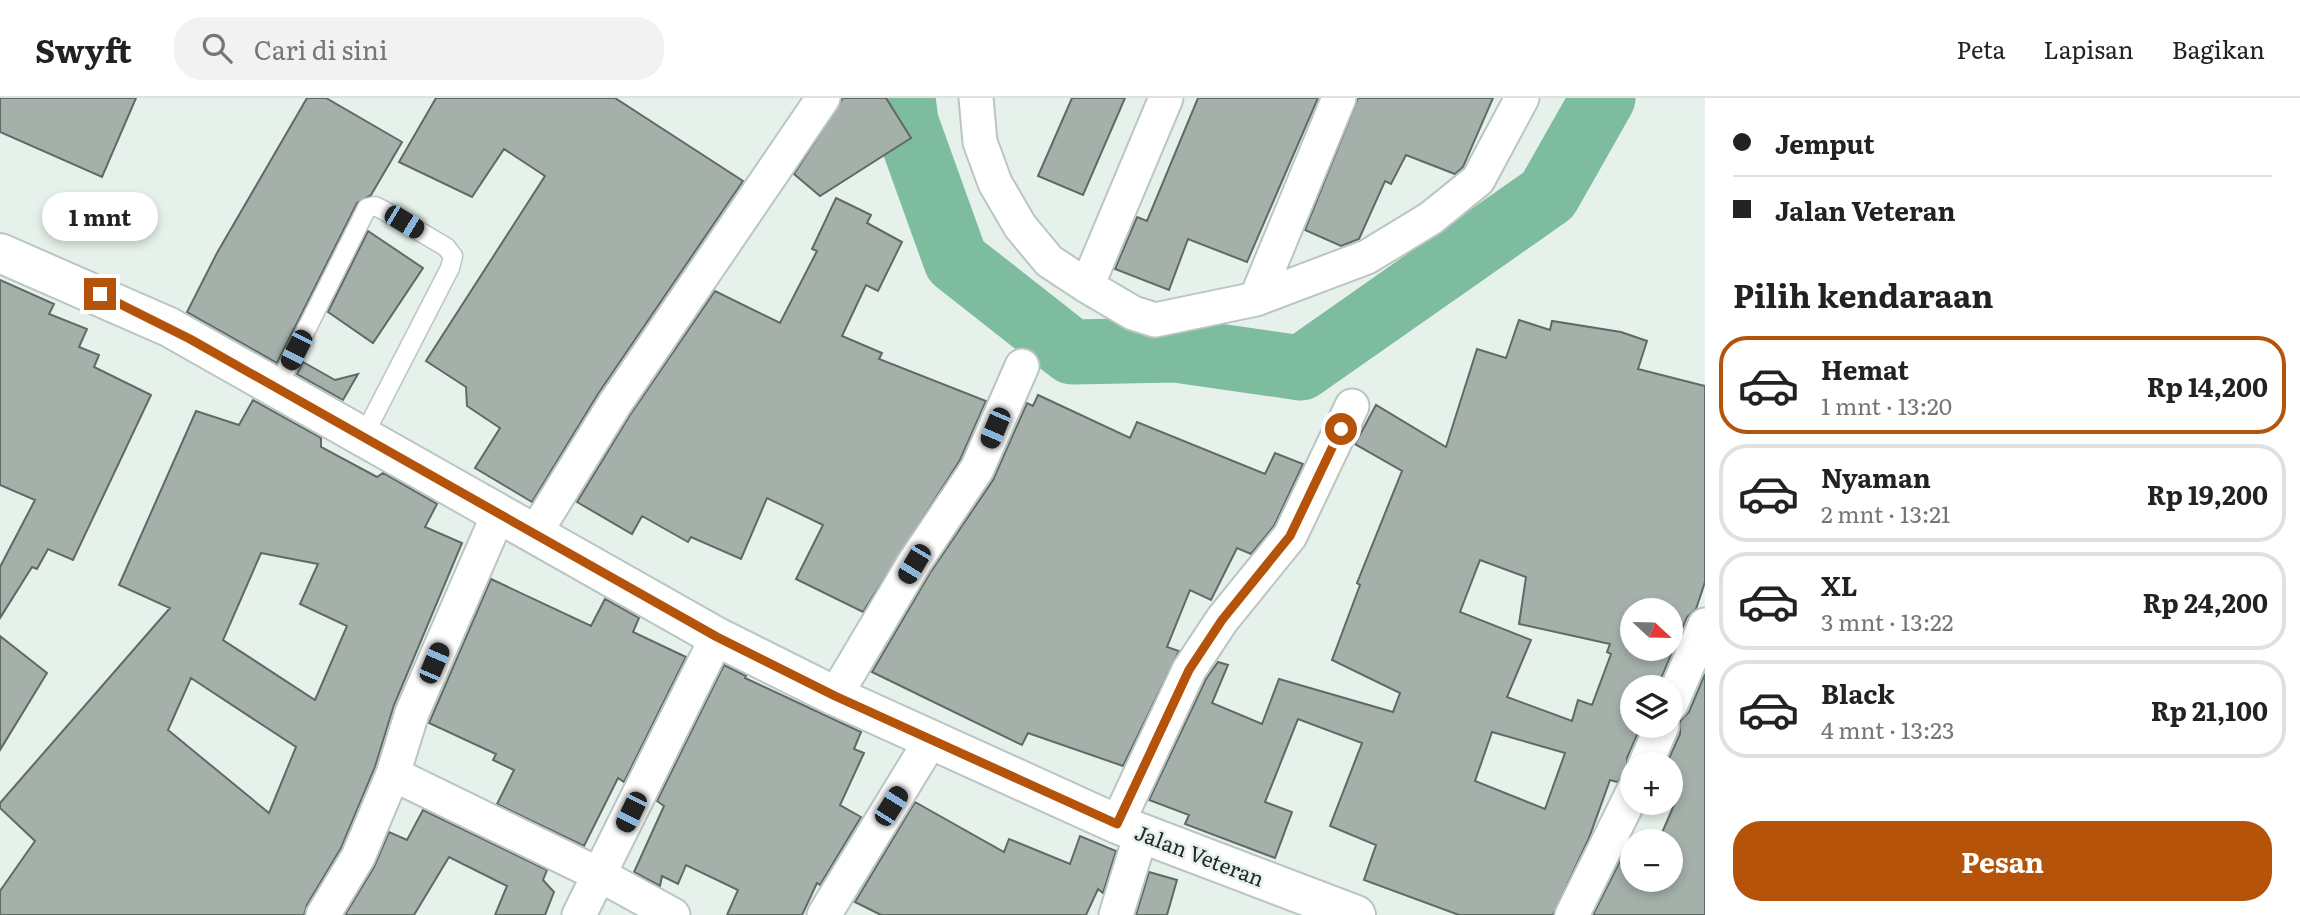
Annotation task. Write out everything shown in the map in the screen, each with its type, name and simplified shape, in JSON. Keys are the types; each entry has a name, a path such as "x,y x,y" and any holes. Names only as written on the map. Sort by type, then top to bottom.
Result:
{"highway":[{"name":"Jalan Veteran","path":"0,253 169,327 717,637 835,696 1130,827 1356,915"}],"street":[{"path":"535,533 614,405 823,98"},
{"path":"976,98 980,142 995,183 1014,215 1049,261 1133,313 1155,320 1256,299 1367,257 1431,218 1478,180 1522,98"},
{"path":"1087,286 1166,98"},
{"path":"1256,299 1339,98"},
{"path":"835,696 914,564 933,540 977,469 1022,366"},
{"path":"1116,915 1130,827 1189,670 1222,620 1290,536 1352,406"},
{"path":"323,915 358,857 393,774 412,713 499,513"},
{"path":"1683,676 1705,625"},
{"path":"579,915 717,637"},
{"path":"824,915 931,740"},
{"path":"393,774 600,875 673,915"},
{"path":"1572,915 1622,815"}],"lane":[{"path":"277,388 367,208 375,206 383,210 446,247 453,256 450,268 363,437"}],"building":[{"path":"0,98 136,98 102,177 0,132"},
{"path":"307,98 326,98 402,142 371,195 357,203 277,363 187,312 217,253"},
{"path":"436,98 615,98 743,181 598,394 532,502 475,468 500,428 467,406 466,387 426,361 545,176 504,149 472,197 399,162"},
{"path":"843,98 886,98 911,138 820,196 794,174"},
{"path":"1072,98 1125,98 1083,195 1038,176"},
{"path":"1198,98 1318,98 1247,262 1188,239 1169,290 1115,269 1137,217 1147,221"},
{"path":"1358,98 1493,98 1463,167 1455,174 1406,155 1391,184 1385,181 1359,239 1341,246 1305,230"},
{"path":"836,198 871,215 867,223 902,242 878,291 866,285 842,336 882,353 879,359 986,401 960,460 863,612 796,579 823,525 767,498 741,559 691,537 688,542 642,516 632,534 577,502 630,415 715,291 780,323 817,251 812,249"},
{"path":"368,231 423,268 373,343 328,312"},
{"path":"0,280 54,304 49,314 87,329 79,347 99,355 94,367 151,395 73,560 48,549 37,569 32,567 0,618 0,567 35,500 0,485"},
{"path":"1519,320 1550,330 1552,321 1621,332 1647,341 1638,369 1705,386 1705,582 1696,609 1684,624 1684,598 1620,598 1620,662 1668,662 1662,675 1620,675 1620,738 1636,738 1630,752 1620,752 1620,780 1617,782 1610,780 1589,838 1553,915 1459,915 1364,880 1376,845 1330,826 1362,743 1298,719 1265,802 1292,812 1275,858 1185,824 1189,815 1149,800 1206,679 1218,662 1228,665 1212,703 1262,724 1279,679 1393,712 1400,693 1332,660 1360,585 1357,583 1402,471 1355,444 1376,405 1446,447 1477,349 1506,358","holes":["1480,560 1526,577 1519,624 1610,644 1607,652 1611,654 1592,705 1578,700 1572,721 1507,697 1531,640 1460,612","1492,732 1565,753 1545,809 1475,781"]},
{"path":"303,362 335,380 358,374 343,400 297,374"},
{"path":"1038,395 1130,438 1137,422 1265,474 1275,453 1303,464 1274,526 1251,554 1237,548 1211,600 1190,590 1167,647 1179,651 1123,766 1028,733 1022,745 872,672 930,573 993,480 1027,403 1033,406"},
{"path":"253,400 321,438 321,447 377,477 383,473 437,504 425,527 462,543 394,705 375,767 341,848 307,905 304,915 0,915 0,891 35,841 0,808 0,803 170,608 119,585 196,411 239,425","holes":["261,553 318,564 300,604 347,626 315,700 223,640","191,678 296,747 269,813 168,730"]},
{"path":"491,579 591,626 605,599 639,618 633,632 686,657 624,782 618,778 584,846 497,804 514,770 493,760 496,754 429,723"},
{"path":"0,636 47,673 0,750"},
{"path":"724,665 746,676 745,678 861,732 854,749 864,753 840,805 861,817 820,885 817,883 802,915 727,915 738,890 686,865 678,884 662,876 660,886 634,872 664,806 657,801"},
{"path":"1705,674 1705,915 1593,915 1620,861 1620,892 1683,892 1683,829 1664,829 1670,815 1683,815 1683,752 1672,752 1678,738 1683,738 1683,718 1689,712"},
{"path":"915,802 1004,852 1009,839 1070,864 1080,836 1116,851 1103,893 1098,889 1086,915 881,915 855,902"},
{"path":"423,810 547,870 543,880 554,892 545,915 495,915 507,886 449,857 414,915 345,915 374,867 389,832 407,840"},
{"path":"1149,872 1177,880 1167,915 1136,915"}],"waterway":[{"path":"903,98 906,122 956,261 1072,352 1176,350 1301,368 1548,195 1603,98"}],"route":[{"path":"100,294 169,327 717,637 835,696 1117,824 1189,670 1222,620 1290,536 1341,429"}]}
